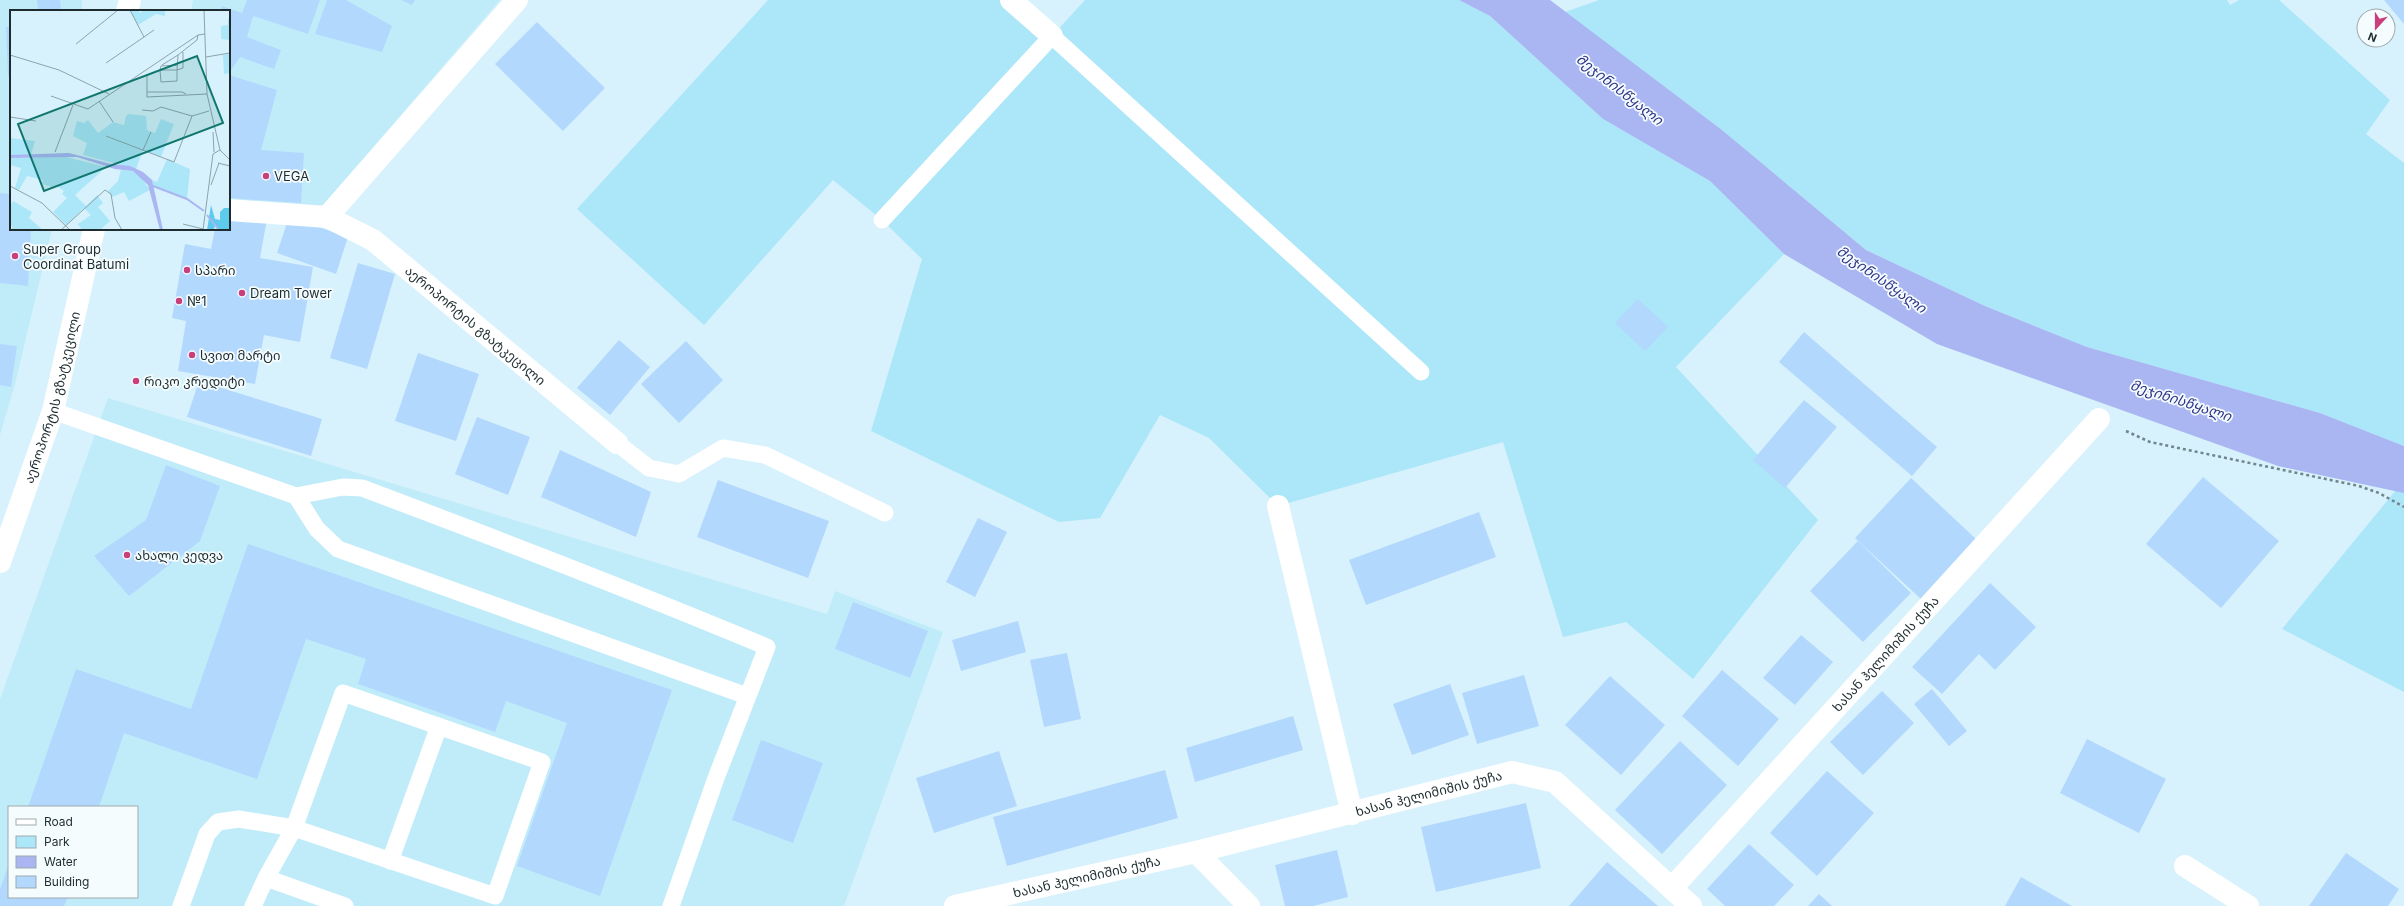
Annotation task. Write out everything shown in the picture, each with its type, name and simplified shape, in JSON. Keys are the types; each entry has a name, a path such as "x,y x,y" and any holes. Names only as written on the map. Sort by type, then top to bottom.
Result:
{"street":[{"path":"118,10 119,0"},
{"path":"127,10 130,0"},
{"path":"327,217 517,0"},
{"path":"1012,0 1052,36"},
{"name":"აეროპორტის გზატკეცილი","path":"230,210 327,217 373,240 617,443"},
{"name":"აეროპორტის გზატკეცილი","path":"0,562 53,411 94,230"},
{"name":"ხასან ჰელიმიშის ქუჩა","path":"1672,888 2099,419"},
{"path":"1278,506 1352,814"},
{"name":"ხასან ჰელიმიშის ქუჩა","path":"955,906 1196,852 1352,814 1512,772 1555,782 1691,906"},
{"path":"1196,852 1249,906"},
{"path":"2185,866 2248,906"}],"lane":[{"path":"882,220 1052,36 1421,372"},
{"path":"53,411 296,496 343,486 362,488 566,565 627,592 766,646 671,906"},
{"path":"617,443 649,468 679,474 723,448 764,455 885,513"},
{"path":"296,496 317,528 338,549 747,696"},
{"path":"182,906 207,834 218,822 239,819 294,828 390,861 492,901 542,762 343,693 294,828 266,878 253,906"},
{"path":"390,861 439,726"},
{"path":"266,878 345,906"}],"path":[{"path":"2099,419 2150,442 2359,486 2379,494 2404,507"}],"shaded area":[{"path":"0,0 82,0 82,10 10,10 10,230 52,230 15,384 0,435"},
{"path":"193,0 500,0 320,209 230,201 230,10 191,10"},
{"path":"108,398 827,614 835,591 943,632 844,906 0,906 0,699"}],"green space":[{"path":"768,0 1011,0 1052,36 1085,0 1459,0 1490,16 1603,119 1710,181 1784,254 1676,367 1818,520 1693,679 1626,622 1563,637 1503,442 1278,506 1209,438 1160,415 1100,518 1059,522 871,431 922,259 882,220 833,180 704,325 577,209"},
{"path":"1599,0 2227,0 2230,5 2239,0 2279,0 2390,100 2366,134 2404,163 2404,446 2320,413 2087,347 1985,306 1866,250 1722,130 1565,12"},
{"path":"2396,490 2404,493 2404,692 2282,629"}],"water":[{"name":"მეჯინისწყალი","path":"1459,0 1550,0 1722,130 1866,250 1985,306 2087,347 2320,413 2404,446 2404,493 2278,466 1937,344 1784,254 1710,181 1603,119 1490,16"}],"building":[{"path":"37,0 60,0 61,10 38,10"},
{"path":"247,0 320,0 308,34 253,16 247,37 281,50 274,69 240,57 230,72 230,10 221,10 222,6 242,13"},
{"path":"327,0 346,0 392,26 382,52 315,34"},
{"path":"401,0 415,0 412,5"},
{"path":"2384,0 2404,0 2404,24 2396,14 2396,8 2391,8"},
{"path":"537,22 605,88 563,131 495,64"},
{"path":"6,27 10,27 10,76 8,76"},
{"path":"230,75 277,90 261,150 304,153 301,203 230,198"},
{"name":"Super Group Coordinat Batumi","path":"0,193 10,194 10,230 31,230 28,286 0,283"},
{"name":"Dream Tower","path":"230,212 267,219 260,258 313,267 300,342 264,335 255,384 178,371 186,321 172,318 185,244 211,249 215,230 230,230"},
{"path":"289,217 348,237 336,274 277,253"},
{"path":"358,263 395,274 367,369 330,358"},
{"path":"1638,299 1668,327 1645,351 1615,323"},
{"path":"1804,332 1937,447 1912,476 1779,362"},
{"path":"619,340 650,367 610,415 577,388"},
{"path":"686,341 723,380 679,423 641,384"},
{"path":"0,344 17,346 11,387 0,385"},
{"path":"418,353 479,374 456,441 395,421"},
{"path":"199,381 322,419 311,456 187,417"},
{"path":"1804,400 1837,427 1785,488 1753,460"},
{"path":"477,417 530,437 508,495 455,474"},
{"path":"560,450 651,492 636,537 541,497"},
{"path":"166,465 220,486 200,541 129,596 94,556 146,520"},
{"path":"2203,477 2279,541 2221,608 2146,544"},
{"path":"1911,478 1978,541 1922,600 1855,538"},
{"path":"718,480 829,521 808,578 697,537"},
{"path":"1479,512 1496,557 1366,605 1349,560"},
{"path":"978,518 1007,532 975,597 946,582"},
{"path":"1858,541 1911,593 1863,642 1810,591"},
{"path":"248,544 672,690 600,896 517,866 567,723 506,701 495,732 358,684 366,659 306,639 257,779 124,733 99,806 28,806 76,669 191,709"},
{"path":"1990,583 2036,627 1995,670 1979,654 1942,694 1912,667"},
{"path":"853,602 928,631 910,678 835,649"},
{"path":"1018,621 1026,652 961,671 952,640"},
{"path":"1801,635 1833,662 1795,705 1763,678"},
{"path":"1067,653 1081,719 1044,727 1030,660"},
{"path":"1722,670 1779,719 1738,766 1682,716"},
{"path":"1524,675 1539,726 1477,744 1462,693"},
{"path":"1610,676 1665,725 1621,775 1565,725"},
{"path":"1450,684 1469,735 1412,755 1393,704"},
{"path":"1932,689 1967,731 1949,746 1914,704"},
{"path":"1882,691 1914,723 1863,775 1830,742"},
{"path":"1293,716 1303,750 1195,782 1186,748"},
{"path":"2087,739 2166,779 2139,833 2060,793"},
{"path":"761,740 823,763 793,843 732,820"},
{"path":"1680,741 1727,785 1662,854 1615,810"},
{"path":"999,751 1017,806 934,833 916,778"},
{"path":"1165,770 1178,818 1007,866 993,817"},
{"path":"1827,771 1874,813 1817,876 1770,833"},
{"path":"1526,803 1541,868 1436,892 1421,827"},
{"path":"1749,844 1794,885 1774,906 1725,906 1707,889"},
{"path":"1337,850 1348,897 1313,906 1285,906 1275,865"},
{"path":"2346,853 2399,889 2388,906 2309,906"},
{"path":"1607,862 1658,906 1569,906"},
{"path":"8,867 8,898 68,898 64,906 0,906 0,889"},
{"path":"2021,877 2072,906 2005,906"},
{"path":"1819,894 1832,906 1808,906"}],"place":[{"name":"VEGA","path":"266,176"},
{"name":"Super Group Coordinat Batumi","path":"15,256"},
{"name":"სპარი","path":"187,270"},
{"name":"Dream Tower","path":"242,293"},
{"name":"№1","path":"179,301"},
{"name":"სვით მარტი","path":"192,355"},
{"name":"რიკო კრედიტი","path":"136,381"},
{"name":"ახალი კედვა","path":"127,555"}]}
